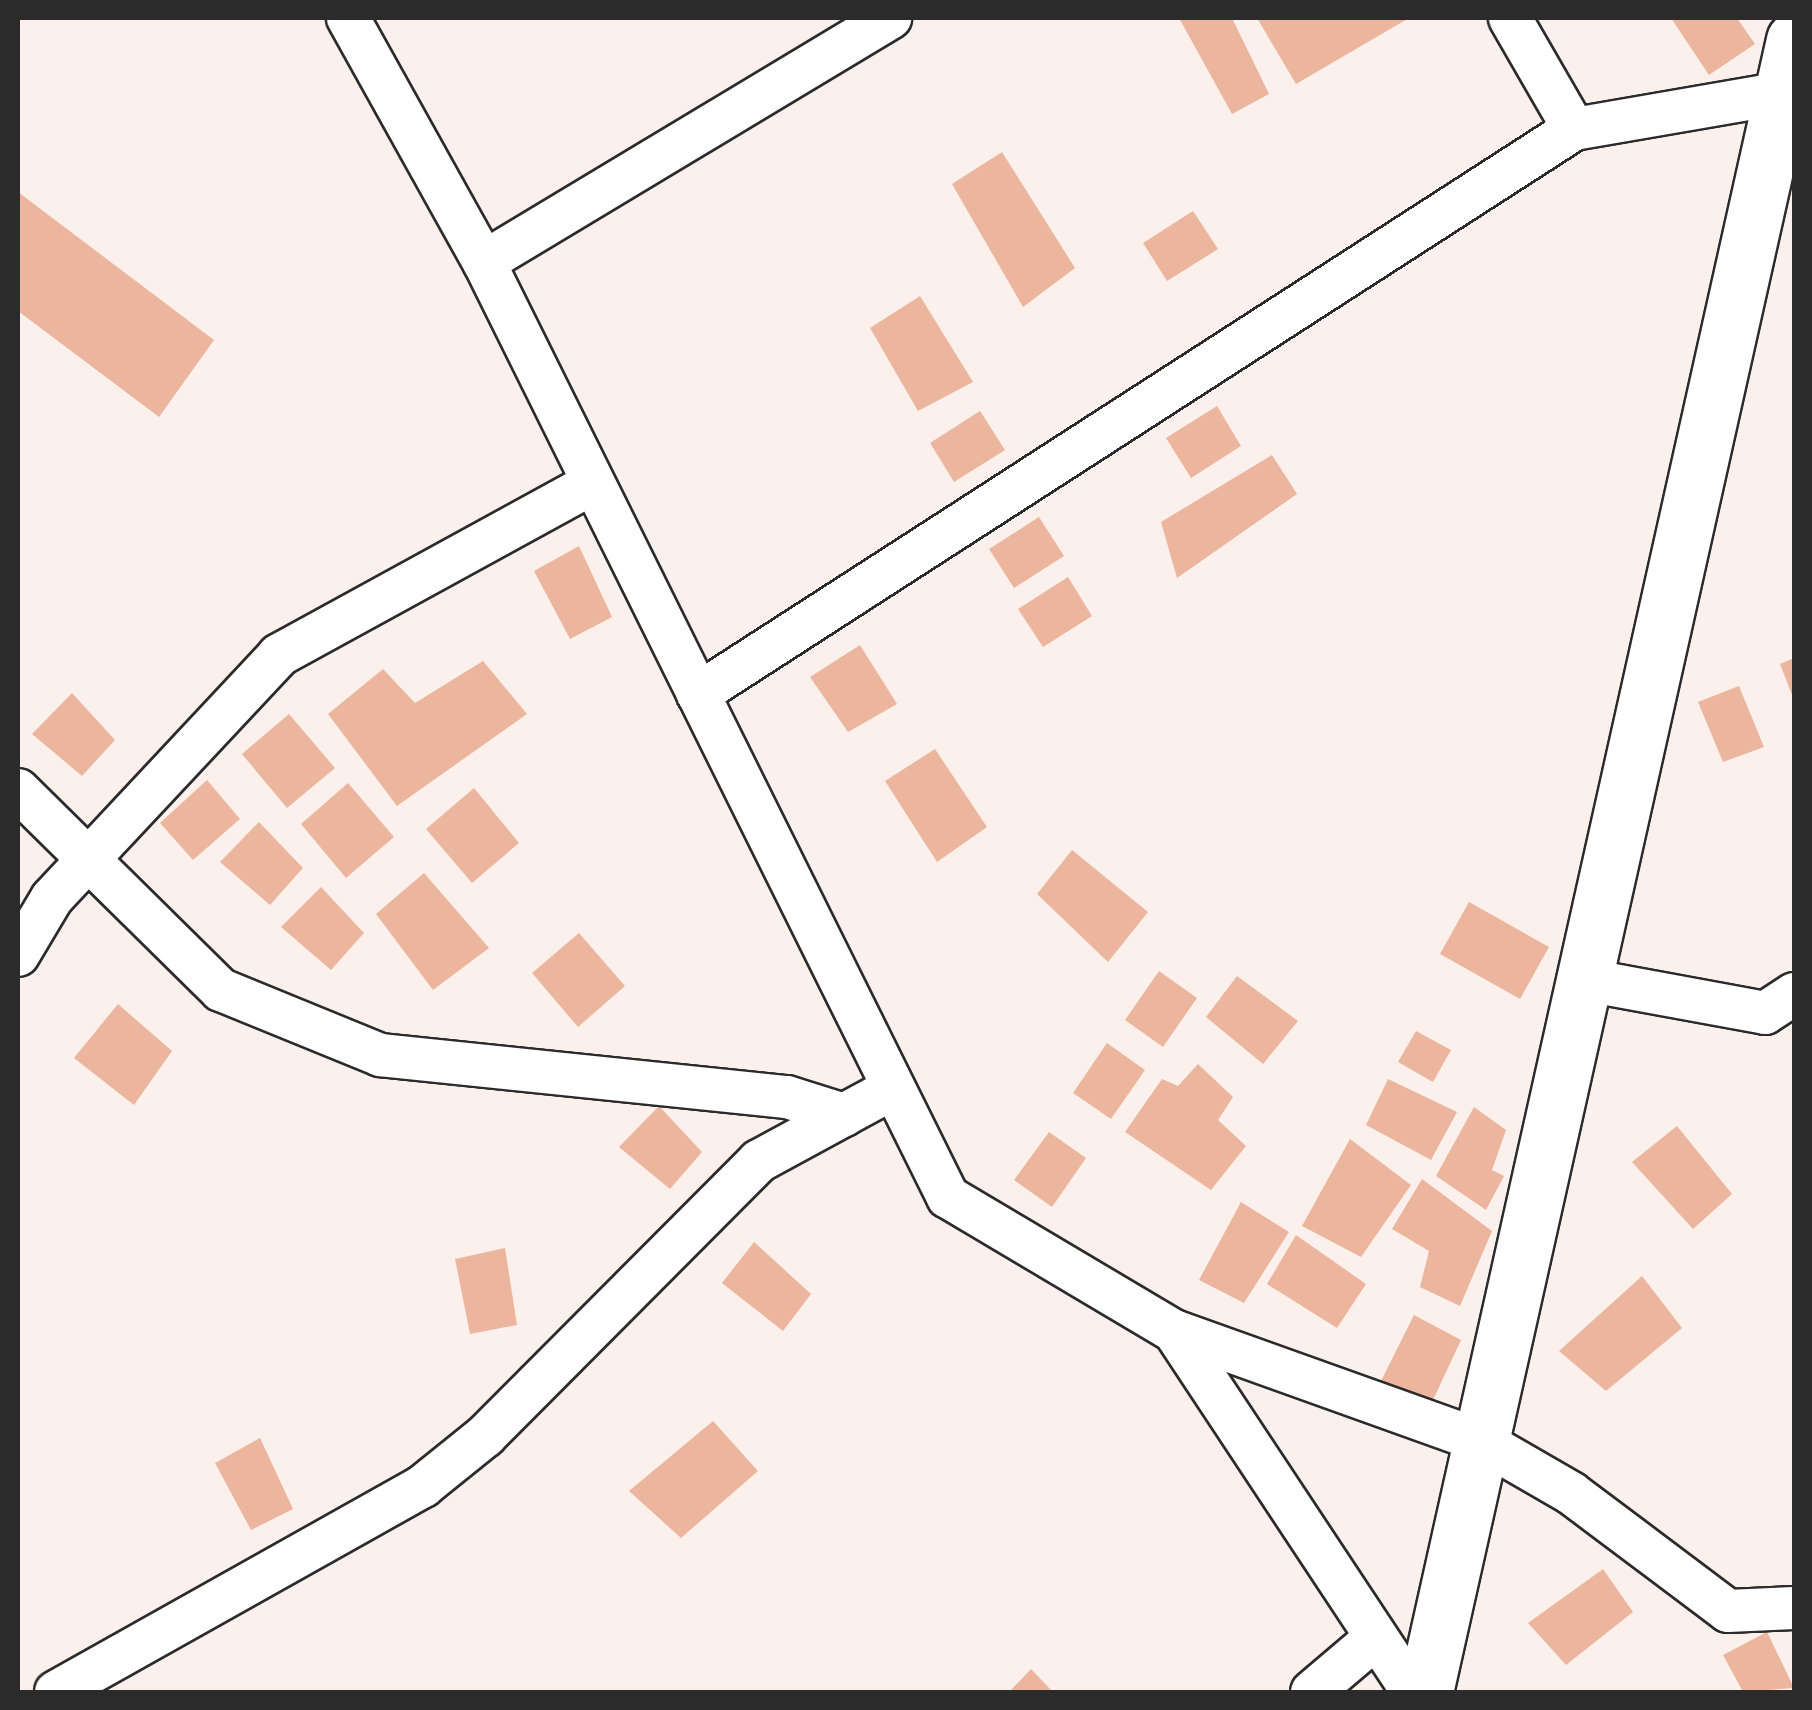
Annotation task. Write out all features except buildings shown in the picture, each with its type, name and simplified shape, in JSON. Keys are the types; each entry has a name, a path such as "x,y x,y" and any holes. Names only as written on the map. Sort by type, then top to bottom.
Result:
{"street":[{"path":"348,18 484,262 588,485 698,694 888,1091 948,1197 1174,1331 1480,1442 1571,1493 1728,1610 1794,1608"},
{"path":"484,262 890,18"},
{"path":"1510,18 1574,130"},
{"path":"1425,1692 1788,92 1794,40"},
{"path":"698,694 1574,130 1788,92"},
{"path":"18,955 88,858 279,655 588,485"},
{"path":"18,790 221,990 380,1055 786,1097 844,1116"},
{"path":"1586,980 1765,1013 1794,994"},
{"path":"56,1692 423,1486 485,1436 760,1161 888,1091"},
{"path":"1174,1331 1373,1640 1413,1692"},
{"path":"1312,1692 1373,1640"}]}
